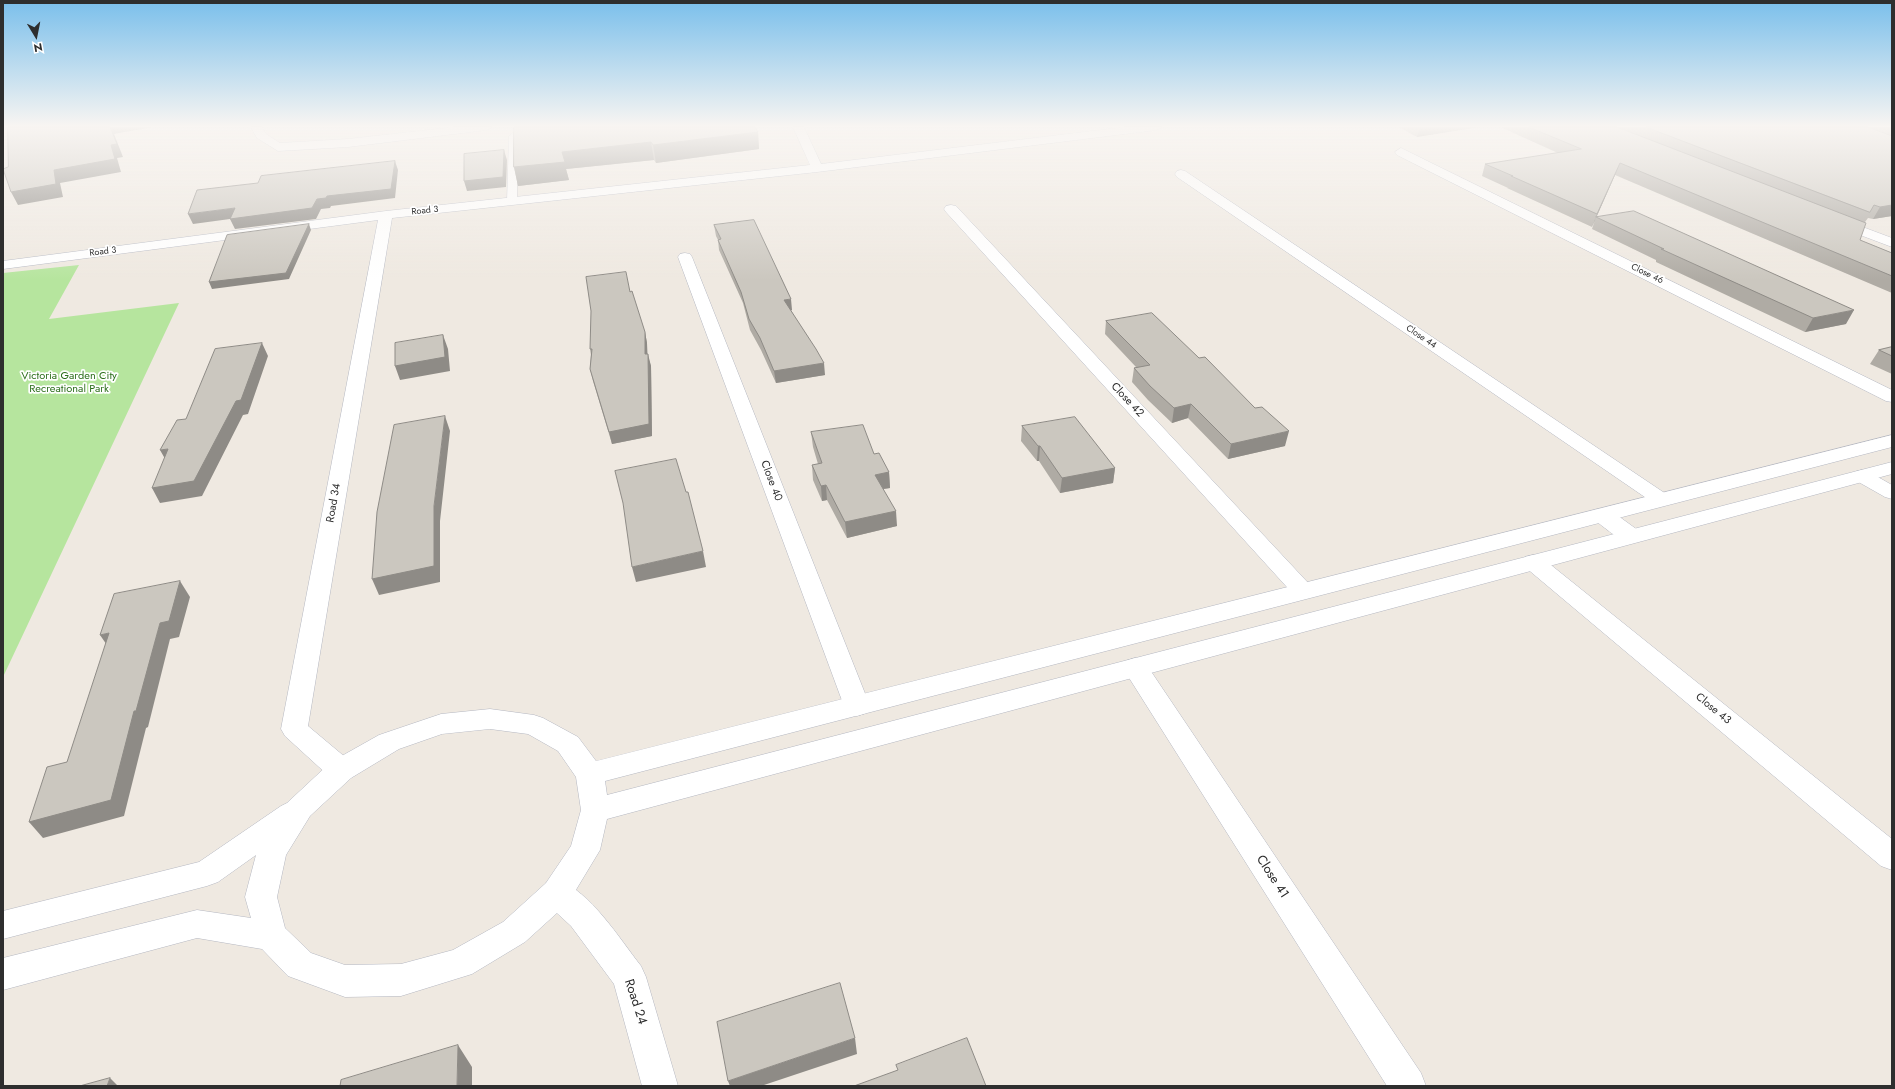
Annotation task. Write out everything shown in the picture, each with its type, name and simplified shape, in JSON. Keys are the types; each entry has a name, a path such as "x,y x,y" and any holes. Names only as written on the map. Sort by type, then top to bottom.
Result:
{"street":[{"name":"Road 3","path":"3,265 386,215 729,178"},
{"name":"Close 44","path":"1187,178 1662,500"},
{"name":"Close 46","path":"1453,178 1892,397"},
{"name":"Close 42","path":"951,208 1303,591"},
{"name":"Road 34","path":"341,770 294,729 386,215"},
{"path":"1826,217 1892,243"},
{"name":"Close 40","path":"685,257 857,706"},
{"path":"590,774 1892,441"},
{"path":"595,810 1892,468"},
{"path":"1862,476 1892,493"},
{"path":"1602,515 1631,536"},
{"name":"Close 43","path":"1534,562 1892,857"},
{"name":"Close 41","path":"1135,667 1408,1086"},
{"path":"3,926 207,872 300,808 341,770 389,742 441,724 490,719 534,726 568,744 590,774 595,810 585,850 557,893 514,932 460,963 401,980 345,981 300,965 271,936 262,897 268,867 272,852 300,808"},
{"name":"Road 24","path":"557,893 582,916 629,977 660,1086"},
{"path":"3,974 197,924 271,936"}],"lane":[{"path":"512,178 512,202"}],"green space":[{"name":"Victoria Garden City Recreational Park","path":"79,265 49,319 179,303 3,677 3,273"}],"building":[{"path":"6,178 55,178 56,184 11,192"},
{"path":"260,178 393,178 391,189 327,196 326,198 317,199 312,208 230,219 235,208 188,214 197,190 258,183"},
{"path":"464,178 495,178 464,181"},
{"path":"1515,178 1613,178 1597,214"},
{"path":"1656,178 1749,178 1866,223 1860,240 1892,253 1892,276"},
{"path":"1780,178 1892,178 1892,205 1880,207 1874,205 1870,212"},
{"path":"1634,211 1854,310 1813,318 1661,249 1664,249 1596,217"},
{"path":"754,220 791,299 784,300 824,363 774,371 760,338 749,319 741,292 718,240 721,239 714,225"},
{"path":"309,224 286,273 209,282 227,235"},
{"path":"626,272 630,292 632,291 645,332 645,354 648,354 649,424 609,432 590,369 592,349 590,349 591,311 586,277"},
{"path":"1152,313 1199,358 1205,357 1255,408 1262,407 1289,431 1231,444 1191,404 1174,408 1150,386 1134,368 1150,365 1106,321"},
{"path":"443,335 445,357 395,366 395,343"},
{"path":"262,343 241,400 236,401 194,481 152,488 168,449 160,450 177,420 186,419 215,349"},
{"path":"1892,347 1892,356 1879,350"},
{"path":"445,416 434,506 434,566 372,579 377,512 394,425"},
{"path":"1075,417 1115,468 1062,478 1040,446 1038,446 1022,426"},
{"path":"863,425 874,454 879,453 889,472 875,475 896,511 845,522 826,485 821,486 812,465 822,463 811,432"},
{"path":"676,459 686,492 688,492 703,551 632,567 623,503 615,471"},
{"path":"180,581 169,621 160,623 136,711 134,711 111,800 29,822 47,767 67,762 109,633 100,635 114,594"},
{"path":"840,983 855,1038 728,1081 717,1022"},
{"path":"967,1038 986,1086 854,1086 898,1070 896,1065"},
{"path":"458,1045 457,1086 340,1086 341,1080"},
{"path":"110,1078 107,1086 80,1086"}]}
